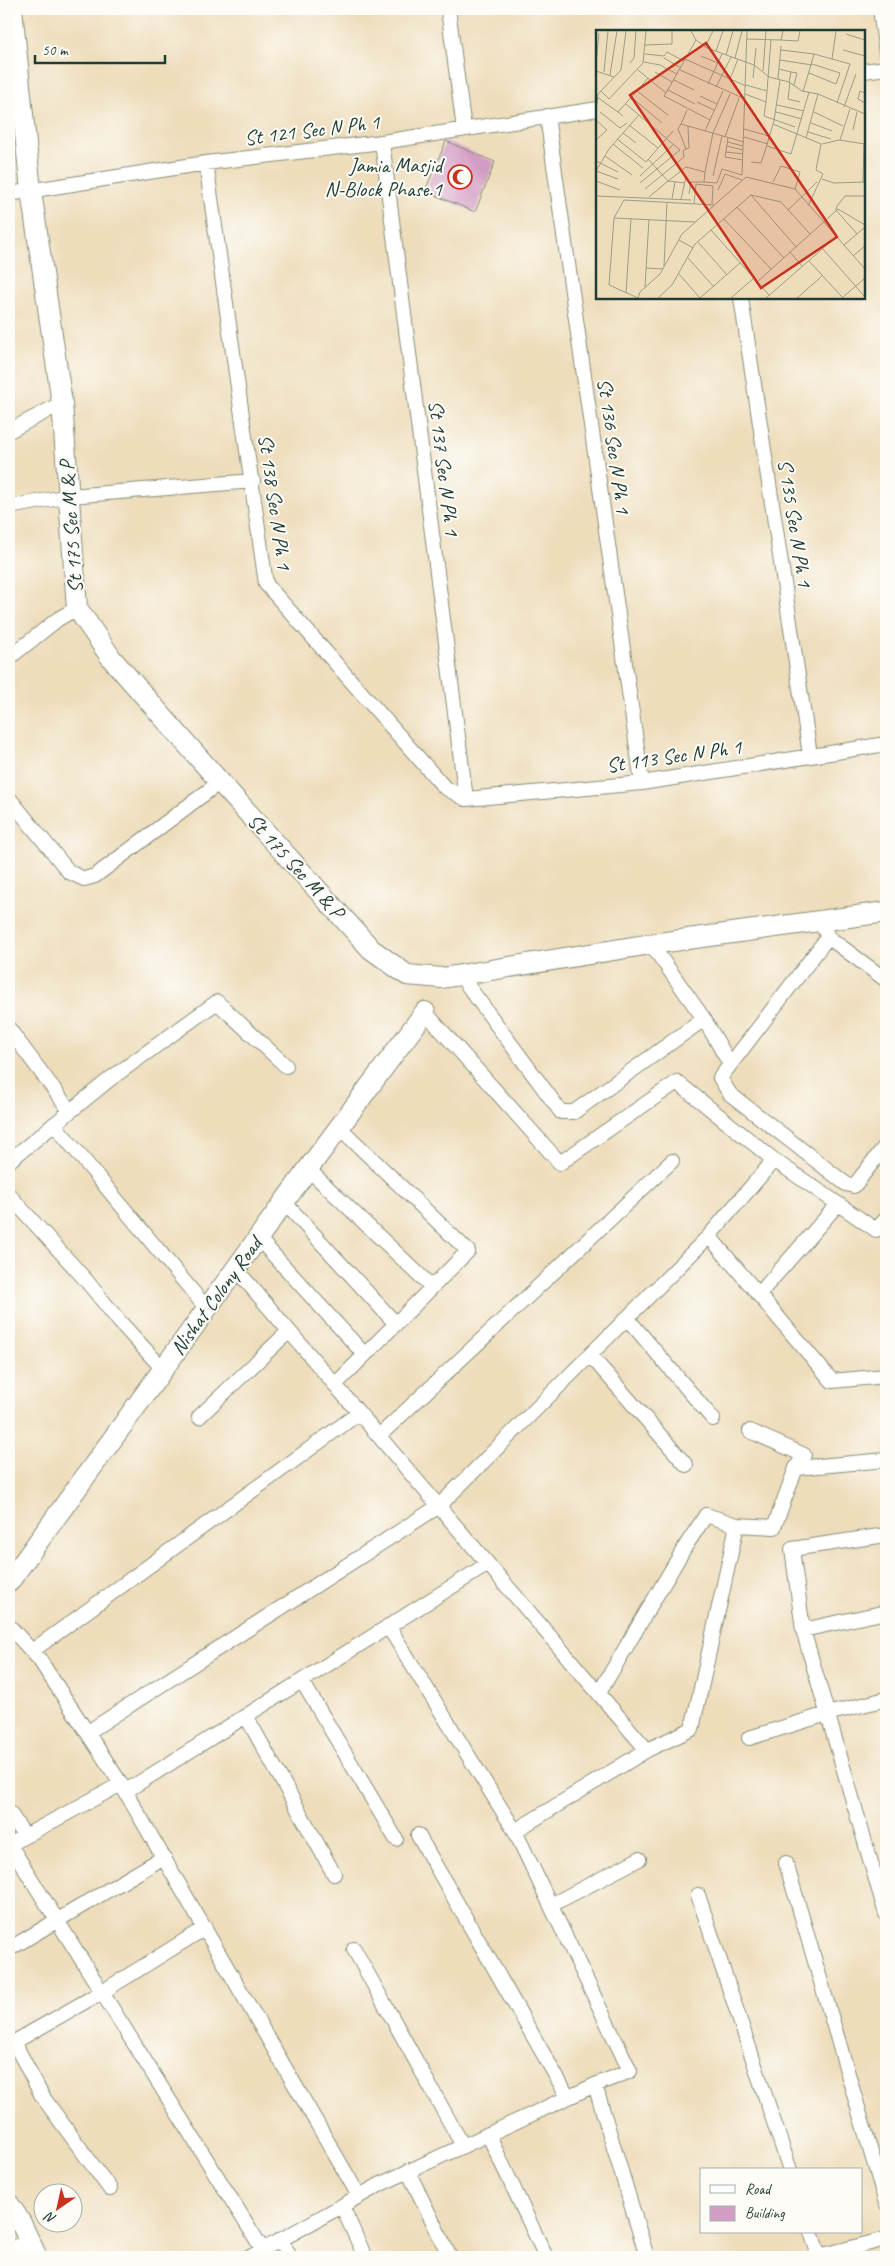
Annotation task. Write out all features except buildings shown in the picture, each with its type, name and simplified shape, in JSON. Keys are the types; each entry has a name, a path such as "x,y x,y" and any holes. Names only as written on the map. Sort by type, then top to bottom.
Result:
{"street":[{"name":"St 175 Sec M & P","path":"12,9 31,191 62,404 77,608 112,659 371,949 407,975 451,976 651,944 824,929 886,912"},
{"path":"448,9 464,129"},
{"path":"880,9 886,53"},
{"path":"865,72 886,68"},
{"name":"St 121 Sec N Ph 1","path":"9,194 206,164 382,142 596,109"},
{"name":"St 136 Sec N Ph 1","path":"547,116 642,783"},
{"name":"St 137 Sec N Ph 1","path":"382,142 466,799"},
{"name":"St 138 Sec N Ph 1","path":"206,164 253,481 266,584 444,787 466,799"},
{"name":"S 135 Sec N Ph 1","path":"741,299 810,755"},
{"path":"9,431 62,404"},
{"path":"9,506 70,496 253,481"},
{"path":"9,658 58,619 77,608"},
{"name":"St 113 Sec N Ph 1","path":"466,799 642,783 886,744"},
{"path":"9,798 69,872 84,879 95,876 220,782"},
{"path":"886,980 824,929 720,1078 730,1094 846,1184 854,1186 886,1145"},
{"path":"651,944 704,1019 730,1064"},
{"path":"451,976 561,1112 574,1112 704,1019"},
{"path":"9,1161 110,1079 217,1002 286,1066"},
{"path":"425,1012 560,1164 677,1082 774,1160 876,1230 886,1219"},
{"name":"Nishat Colony Road","path":"9,1582 308,1169 425,1012"},
{"path":"9,1029 70,1111"},
{"path":"54,1124 207,1309"},
{"path":"335,1385 468,1251 339,1127"},
{"path":"88,1732 439,1506 709,1236 774,1160"},
{"path":"379,1436 672,1161"},
{"path":"308,1169 432,1288"},
{"path":"9,1195 163,1369"},
{"path":"284,1202 396,1324"},
{"path":"758,1294 838,1204"},
{"path":"709,1236 832,1381 886,1376"},
{"path":"258,1238 365,1355"},
{"path":"236,1269 647,1750"},
{"path":"627,1318 713,1419"},
{"path":"199,1417 289,1331"},
{"path":"590,1355 686,1465"},
{"path":"32,1652 359,1413"},
{"path":"599,1694 685,1547 706,1516 737,1526 774,1527 796,1468 804,1455 750,1431"},
{"path":"796,1468 886,1460"},
{"path":"515,1831 647,1750 692,1730 737,1526"},
{"path":"886,1535 792,1549 803,1630 886,1914"},
{"path":"263,2250 9,1845 124,1788 246,1716 488,1564"},
{"path":"803,1630 886,1612"},
{"path":"9,1626 32,1652 88,1732 124,1788 359,2196"},
{"path":"250,2257 408,2171 568,2097 630,2071 515,1831 388,1626"},
{"path":"302,1681 396,1839"},
{"path":"749,1738 827,1714 886,1699"},
{"path":"246,1716 334,1874"},
{"path":"9,1812 24,1836"},
{"path":"418,1835 568,2097"},
{"path":"9,1949 164,1857"},
{"path":"551,1905 639,1859"},
{"path":"786,1863 886,2203"},
{"path":"698,1895 789,2168"},
{"path":"110,2189 42,2096 12,2044 102,1992 205,1928"},
{"path":"354,1949 463,2146"},
{"path":"595,2085 647,2257"},
{"path":"488,2134 546,2257"},
{"path":"408,2171 450,2257"},
{"path":"9,2204 20,2221 33,2249 9,2251"},
{"path":"342,2206 365,2257"},
{"path":"811,2234 816,2256 886,2239"},
{"path":"281,2240 290,2257"}],"place":[{"name":"Jamia Masjid N-Block Phase.1","path":"460,177"}]}
